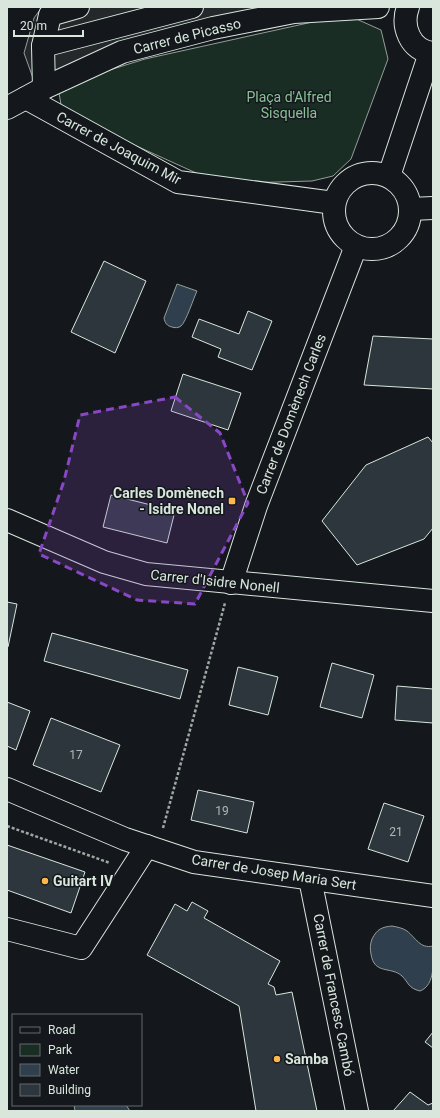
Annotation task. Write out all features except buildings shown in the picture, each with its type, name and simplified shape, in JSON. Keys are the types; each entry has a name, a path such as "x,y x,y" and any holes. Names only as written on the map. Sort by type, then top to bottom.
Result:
{"street":[{"path":"35,93 49,11 78,7"},
{"path":"43,46 192,7"},
{"name":"Carrer de Picasso","path":"7,108 35,93 122,52 289,9 378,7"},
{"path":"389,176 432,53 417,46 408,35 405,20 408,7"},
{"name":"Carrer de Joaquim Mir","path":"35,93 178,182 334,203"},
{"path":"366,173 378,173 389,176 397,182 409,198 411,209 409,222 404,234 394,243 382,248 369,250 356,246 345,239 338,228 334,216 334,203 338,192 346,183 355,177 366,173"},
{"path":"411,209 433,208"},
{"name":"Carrer de Domènech Carles","path":"230,583 256,506 356,246"},
{"name":"Carrer d'Isidre Nonell","path":"7,520 104,562 146,574 433,601"},
{"name":"Carrer de Josep Maria Sert","path":"7,788 125,839 194,862 433,896"},
{"path":"7,929 81,948 152,848"},
{"name":"Carrer de Francesc Cambó","path":"310,878 357,1111"}],"path":[{"path":"152,848 230,583"},
{"path":"7,826 110,863 125,839"}],"highlighted area":[{"path":"175,397 220,433 248,503 195,604 137,600 39,554 64,481 80,415"}],"green space":[{"name":"Plaça d'Alfred Sisquella","path":"352,17 381,30 388,59 351,159 333,176 312,181 243,183 205,177 77,119 62,110 59,93 87,77 145,59 317,21"}],"shaded area":[{"path":"42,7 273,7 34,81 24,53 34,18"}],"water":[{"path":"177,284 197,291 183,324 180,327 175,328 170,327 164,318"},
{"path":"392,926 405,930 418,942 425,946 433,946 431,978 425,988 420,991 411,987 398,973 379,968 373,961 370,946 371,941 380,929"},
{"path":"74,1106 127,1106 130,1111 75,1111"}],"place":[{"name":"Carles Domènech - Isidre Nonel","path":"232,501"},
{"name":"Guitart IV","path":"45,881"},
{"name":"Samba","path":"277,1059"}]}
